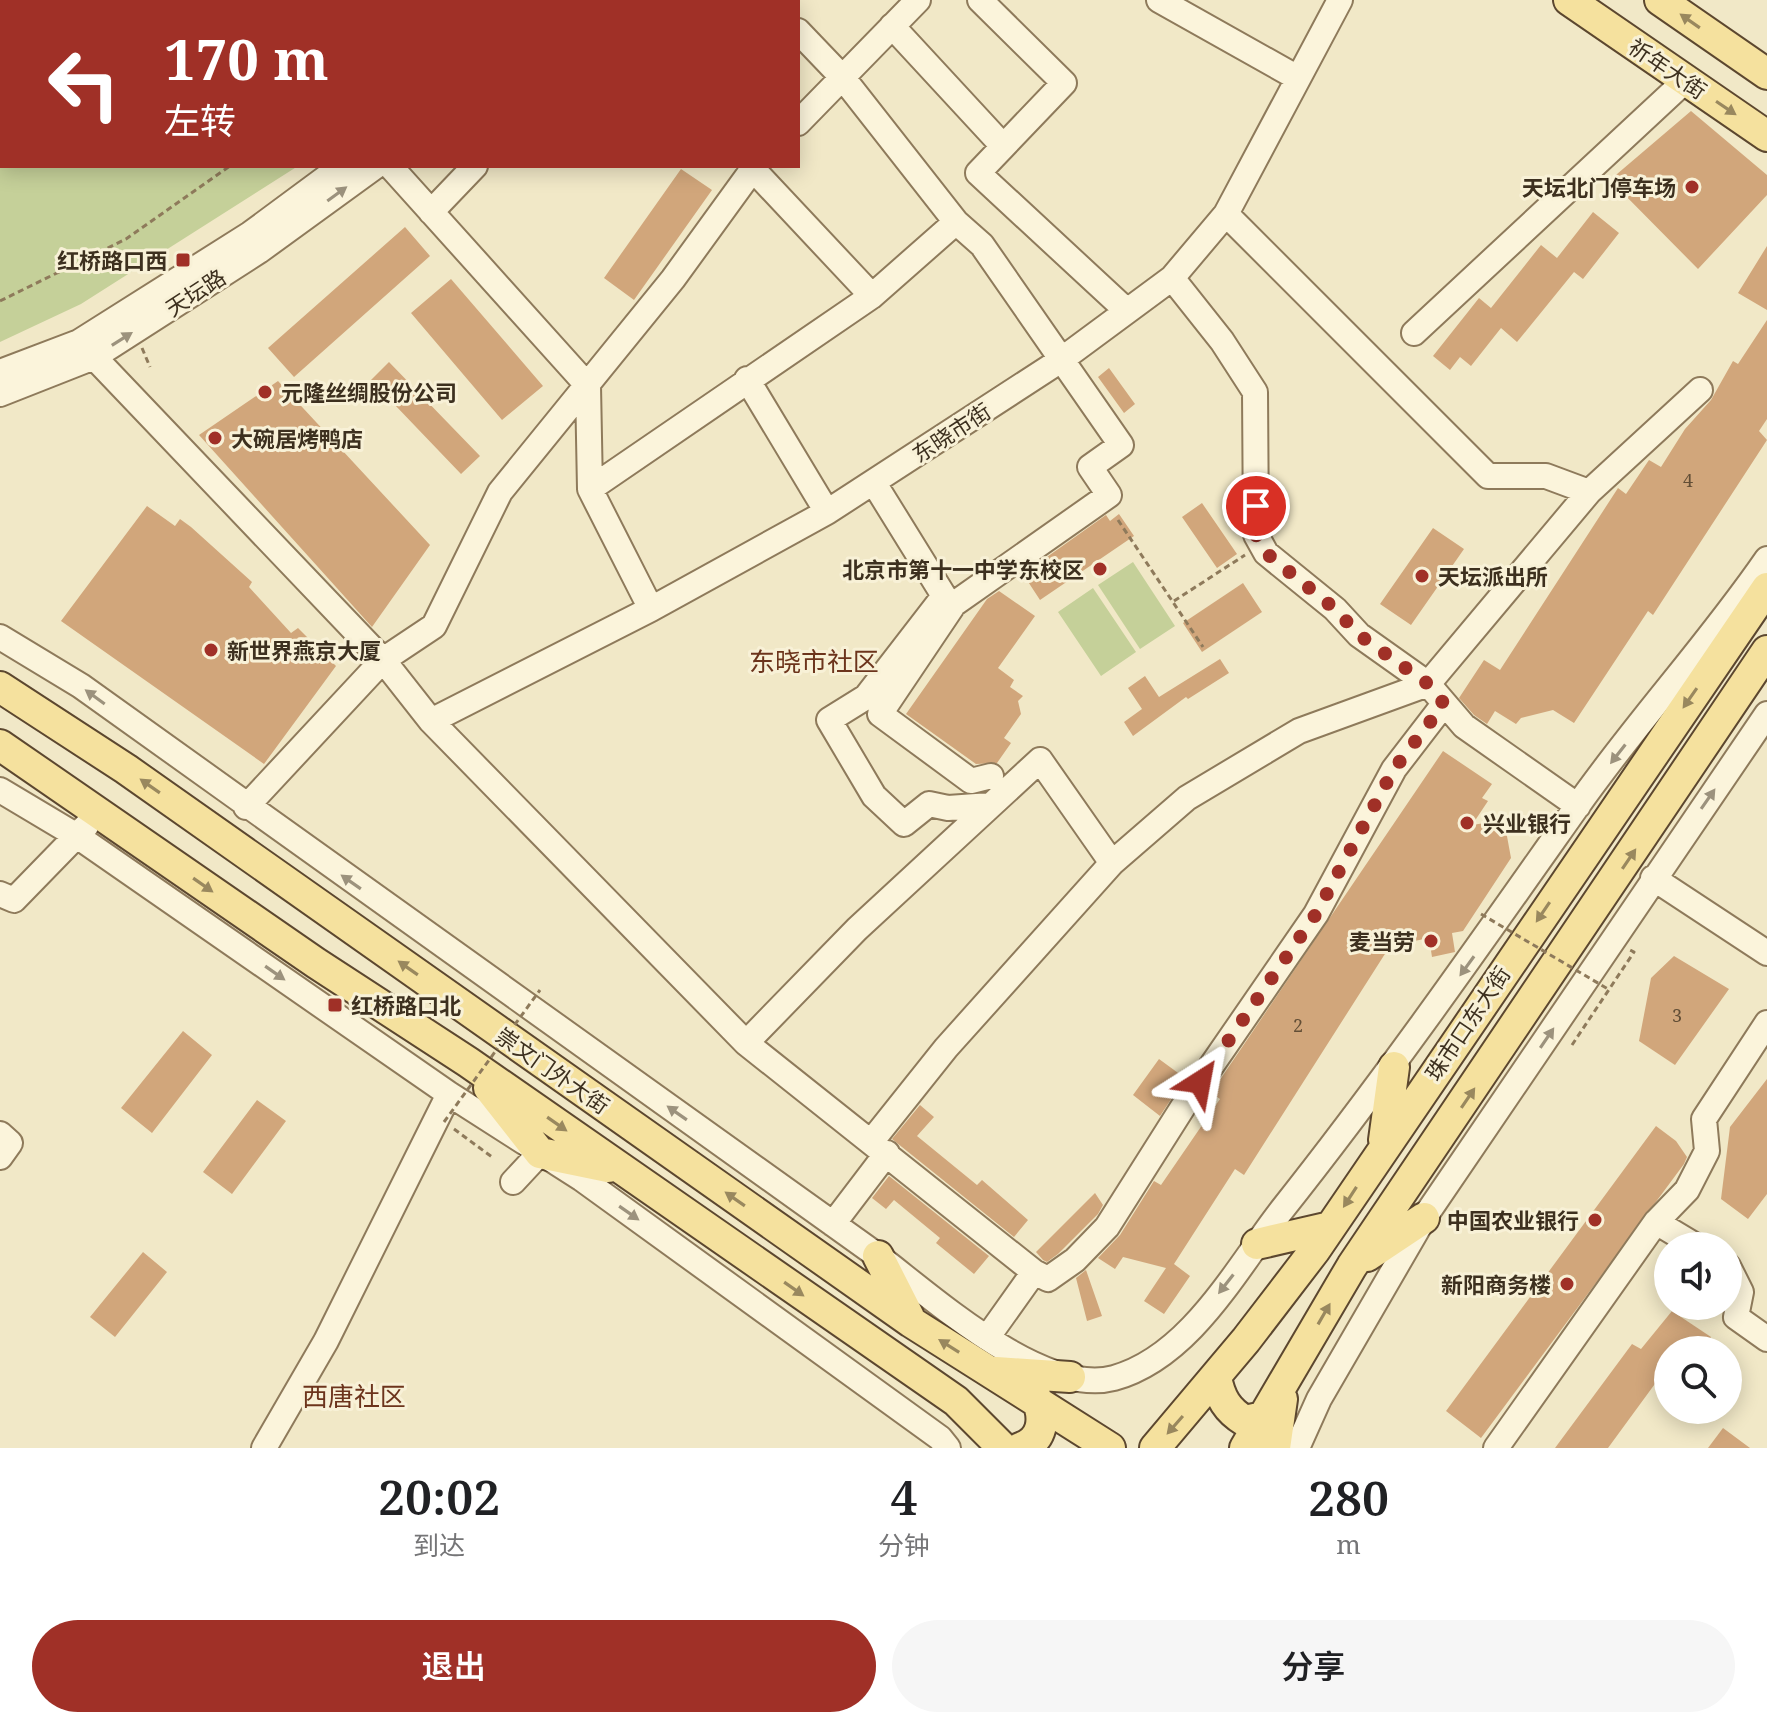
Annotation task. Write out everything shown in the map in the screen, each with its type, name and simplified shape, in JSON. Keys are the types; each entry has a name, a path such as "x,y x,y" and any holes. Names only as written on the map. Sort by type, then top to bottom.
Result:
{"main road":[{"name":"祈年大街","path":"1569,0 1767,136"},
{"path":"1660,0 1767,74"},
{"name":"珠市口东大街","path":"1155,1448 1216,1377 1330,1227 1767,588"},
{"name":"珠市口东大街","path":"1245,1448 1352,1266 1767,651"},
{"name":"崇文门外大街","path":"0,687 49,716 911,1322 1036,1398 1110,1448"},
{"name":"崇文门外大街","path":"0,745 316,963 468,1062 956,1401 1004,1448"},
{"path":"468,1062 540,1153 622,1170"},
{"path":"1384,1146 1394,1067"},
{"path":"1352,1266 1424,1218"},
{"path":"1257,1244 1330,1227"},
{"path":"878,1256 911,1322"},
{"path":"990,1371 1070,1377"},
{"path":"1216,1377 1220,1395 1231,1412 1245,1421 1264,1417"},
{"path":"1275,1448 1285,1381"},
{"path":"1020,1448 1031,1444 1039,1433 1042,1416 1036,1398"}],"street":[{"path":"800,121 918,0"},
{"path":"980,0 1064,83 978,173 1127,311"},
{"path":"1159,0 1296,77"},
{"name":"东晓市街","path":"431,721 651,609 827,512 1061,360 1172,278 1226,214 1296,77 1340,0"},
{"path":"892,26 1002,145"},
{"path":"800,33 843,78 956,222 982,245 1121,445 1090,467 1109,495 949,600 866,697 829,720 874,796 904,824 929,804 948,808 991,805"},
{"path":"1414,333 1686,80"},
{"name":"天坛路","path":"0,372 79,342 250,234 339,168"},
{"name":"天坛路","path":"0,394 94,357 259,251 373,168"},
{"path":"392,168 588,386 590,489 651,609"},
{"path":"431,212 473,168"},
{"path":"246,807 383,660 434,626 500,492 673,279 752,168"},
{"path":"754,168 872,296"},
{"path":"1226,214 1488,476 1546,476 1589,492"},
{"path":"590,489 872,296 956,222"},
{"path":"1172,278 1222,341 1255,392 1256,535 1266,553 1335,609 1359,635 1428,684 1464,726 1578,806"},
{"path":"94,357 383,660 431,721 746,1043 1034,1272 1048,1279 1075,1260 1107,1227 1183,1107 1316,914 1394,769 1444,704"},
{"path":"747,379 827,512"},
{"path":"833,1224 879,1147 946,1048 1112,863 1187,798 1299,731 1428,684 1589,492 1700,390"},
{"path":"874,483 949,600"},
{"name":"珠市口东大街","path":"1070,1377 1092,1381 1115,1377 1148,1363 1185,1334 1394,1067 1578,806 1767,559"},
{"path":"949,600 880,714 971,781 991,776"},
{"name":"崇文门外大街","path":"0,637 81,686 246,807 878,1256 987,1338 1026,1361 1070,1377"},
{"path":"1297,1448 1319,1399 1424,1218 1767,714"},
{"path":"746,1043 857,929 1040,760 1112,863"},
{"path":"191,815 219,787"},
{"path":"0,790 77,836 449,1094 540,1153 826,1353 940,1438 948,1448"},
{"path":"5,903 77,836 98,812"},
{"path":"1653,878 1767,953"},
{"path":"1496,1448 1656,1222 1687,1190 1707,1151 1704,1119 1767,1023"},
{"path":"264,1448 326,1341 449,1094"},
{"path":"0,1134 10,1143 0,1157"},
{"path":"513,1182 540,1153"},
{"path":"1656,1222 1673,1232"},
{"path":"987,1338 1034,1272"},
{"path":"1740,1320 1767,1339"}],"path":[{"path":"0,301 126,239 227,168"},
{"path":"1118,520 1203,647"},
{"path":"1173,602 1261,544"},
{"path":"1481,914 1608,989"},
{"path":"1572,1045 1634,952"},
{"path":"492,1157 444,1122 540,990"}],"green space":[{"path":"0,168 295,168 81,304 0,342"},
{"path":"1133,562 1175,626 1140,649 1098,585"},
{"path":"1093,588 1136,652 1101,676 1058,612"}],"building":[{"name":"天坛北门停车场","path":"1691,111 1767,175 1767,195 1698,269 1610,180"},
{"path":"681,169 712,190 634,300 604,278"},
{"path":"1593,212 1619,233 1583,279 1574,272 1517,342 1501,328 1471,366 1460,357 1450,370 1433,356 1479,298 1491,308 1541,245 1557,258"},
{"path":"405,227 430,256 294,377 268,348"},
{"path":"1767,246 1767,310 1738,293"},
{"path":"451,279 543,386 502,420 411,313"},
{"path":"1767,320 1767,419 1759,431 1767,440 1653,615 1648,611 1574,723 1553,710 1521,718 1516,724 1495,711 1487,724 1474,715 1459,698 1484,660 1500,670 1618,488 1626,494 1649,460 1661,467 1685,429 1711,400 1733,361 1738,364"},
{"path":"389,362 480,456 461,474 371,380"},
{"path":"1109,368 1135,404 1124,413 1098,377"},
{"path":"278,381 430,545 372,627 199,435"},
{"path":"1202,503 1237,554 1217,568 1182,517"},
{"name":"新世界燕京大厦","path":"147,506 175,526 180,519 191,527 252,582 249,587 291,633 298,628 336,666 264,764 61,621"},
{"path":"1119,514 1134,536 1040,600 1023,574 1106,515 1110,521"},
{"name":"天坛派出所","path":"1433,528 1464,549 1411,625 1380,604"},
{"path":"1243,583 1262,612 1202,652 1183,623"},
{"path":"999,591 1035,616 998,668 1014,680 1010,687 1023,696 1018,701 1021,714 1004,738 1011,743 997,763 976,764 906,714 987,599"},
{"path":"1220,659 1229,673 1188,699 1186,697 1133,736 1124,722 1142,709 1128,688 1145,676 1159,697"},
{"path":"1443,751 1492,784 1482,798 1488,801 1472,825 1504,820 1511,858 1463,931 1452,933 1455,952 1432,957 1429,938 1390,946 1244,1175 1235,1169 1174,1264 1190,1276 1164,1314 1144,1301 1166,1268 1123,1257 1115,1269 1098,1258 1120,1235 1154,1181 1161,1185 1220,1099 1211,1093"},
{"path":"1674,956 1729,989 1675,1065 1639,1041 1651,978"},
{"path":"183,1031 212,1055 152,1133 121,1108"},
{"path":"1159,1059 1185,1078 1160,1116 1133,1095"},
{"path":"1767,1079 1767,1194 1748,1219 1721,1199 1730,1127"},
{"path":"257,1100 286,1121 232,1194 203,1172"},
{"path":"920,1105 934,1117 917,1136 977,1185 982,1180 1028,1220 1014,1237 892,1139"},
{"name":"新阳商务楼","path":"1656,1126 1676,1141 1687,1157 1684,1164 1481,1438 1446,1411"},
{"path":"889,1176 989,1256 974,1274 936,1243 940,1238 894,1200 886,1209 872,1198"},
{"path":"1095,1193 1103,1205 1098,1214 1058,1254 1047,1262 1043,1260 1036,1252"},
{"path":"143,1252 167,1272 115,1337 90,1317"},
{"path":"1086,1270 1102,1316 1087,1321 1076,1278"},
{"path":"1665,1320 1686,1320 1710,1336 1654,1336 1654,1385 1608,1448 1555,1448 1632,1344 1641,1349"},
{"path":"1723,1428 1750,1448 1708,1448"}],"place":[{"name":"天坛北门停车场","path":"1692,187"},
{"name":"红桥路口西","path":"183,260"},
{"name":"元隆丝绸股份公司","path":"265,392"},
{"name":"大碗居烤鸭店","path":"215,438"},
{"name":"北京市第十一中学东校区","path":"1100,569"},
{"name":"天坛派出所","path":"1422,576"},
{"name":"新世界燕京大厦","path":"211,650"},
{"name":"兴业银行","path":"1467,823"},
{"name":"麦当劳","path":"1431,941"},
{"name":"红桥路口北","path":"335,1005"},
{"name":"中国农业银行","path":"1595,1220"},
{"name":"新阳商务楼","path":"1567,1284"}],"district":[{"name":"东晓市社区","path":"814,661"},
{"name":"西唐社区","path":"354,1396"}],"route":[{"path":"1200,1082 1316,914 1327,887 1394,769 1444,704 1428,684 1359,635 1335,609 1266,553 1256,535 1256,506"}]}
